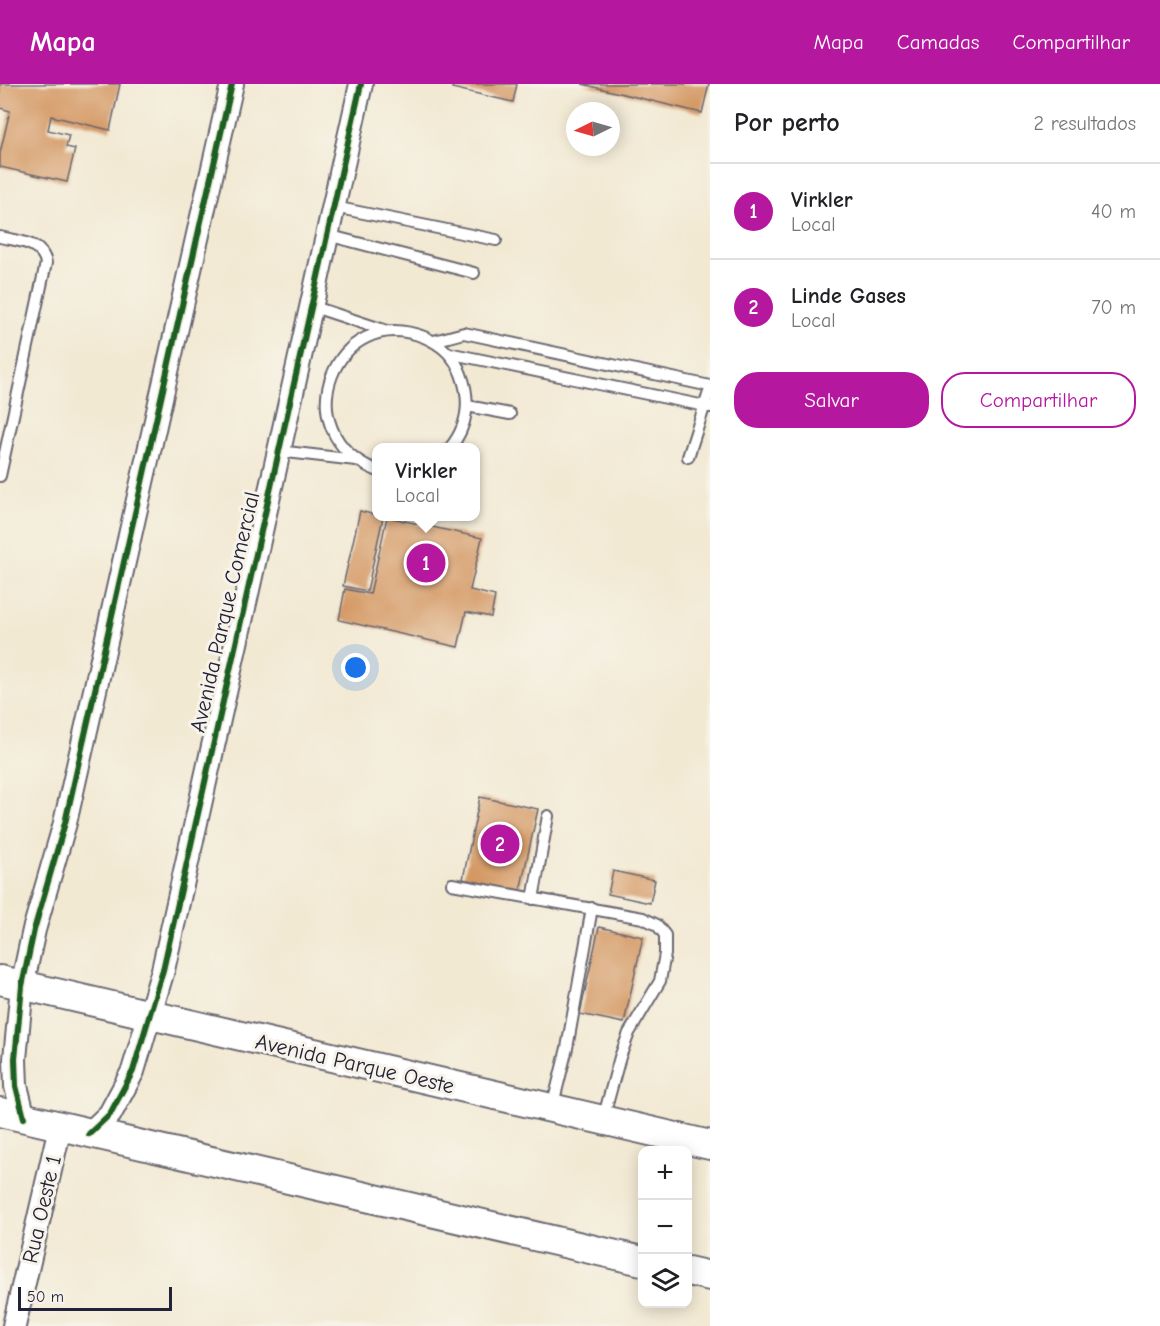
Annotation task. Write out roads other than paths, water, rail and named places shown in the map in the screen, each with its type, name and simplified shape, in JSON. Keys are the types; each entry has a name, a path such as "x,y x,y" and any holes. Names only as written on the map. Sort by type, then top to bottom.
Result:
{"street":[{"path":"232,84 65,823 33,930 11,983 16,1086 12,1115 638,1260"},
{"name":"Avenida Parque Comercial","path":"89,1134 110,1114 133,1071 163,970 361,84"},
{"name":"Avenida Parque Oeste","path":"11,983 710,1145"},
{"name":"Rua Oeste 1","path":"14,1326 60,1127"},
{"path":"692,1272 710,1276"}],"lane":[{"path":"334,207 496,240"},
{"path":"327,235 474,273"},
{"path":"0,237 39,248 45,255 46,263 0,476"},
{"path":"311,306 387,331 411,332 434,341 448,353 459,369 466,387 467,406 463,427 453,443"},
{"path":"372,468 356,460 339,443 329,421 326,397 332,373 345,353 364,338 387,331"},
{"path":"434,341 464,333 710,387 707,406 688,457"},
{"path":"448,353 707,406"},
{"path":"467,406 510,414"},
{"path":"278,451 356,460"},
{"path":"533,899 548,816"},
{"path":"452,884 643,918 657,925 665,935 665,954 660,981 629,1034 603,1119"},
{"path":"552,1109 567,1048 592,908"}],"place":[{"name":"Virkler","path":"426,563"},
{"name":"Linde Gases","path":"500,844"}]}
